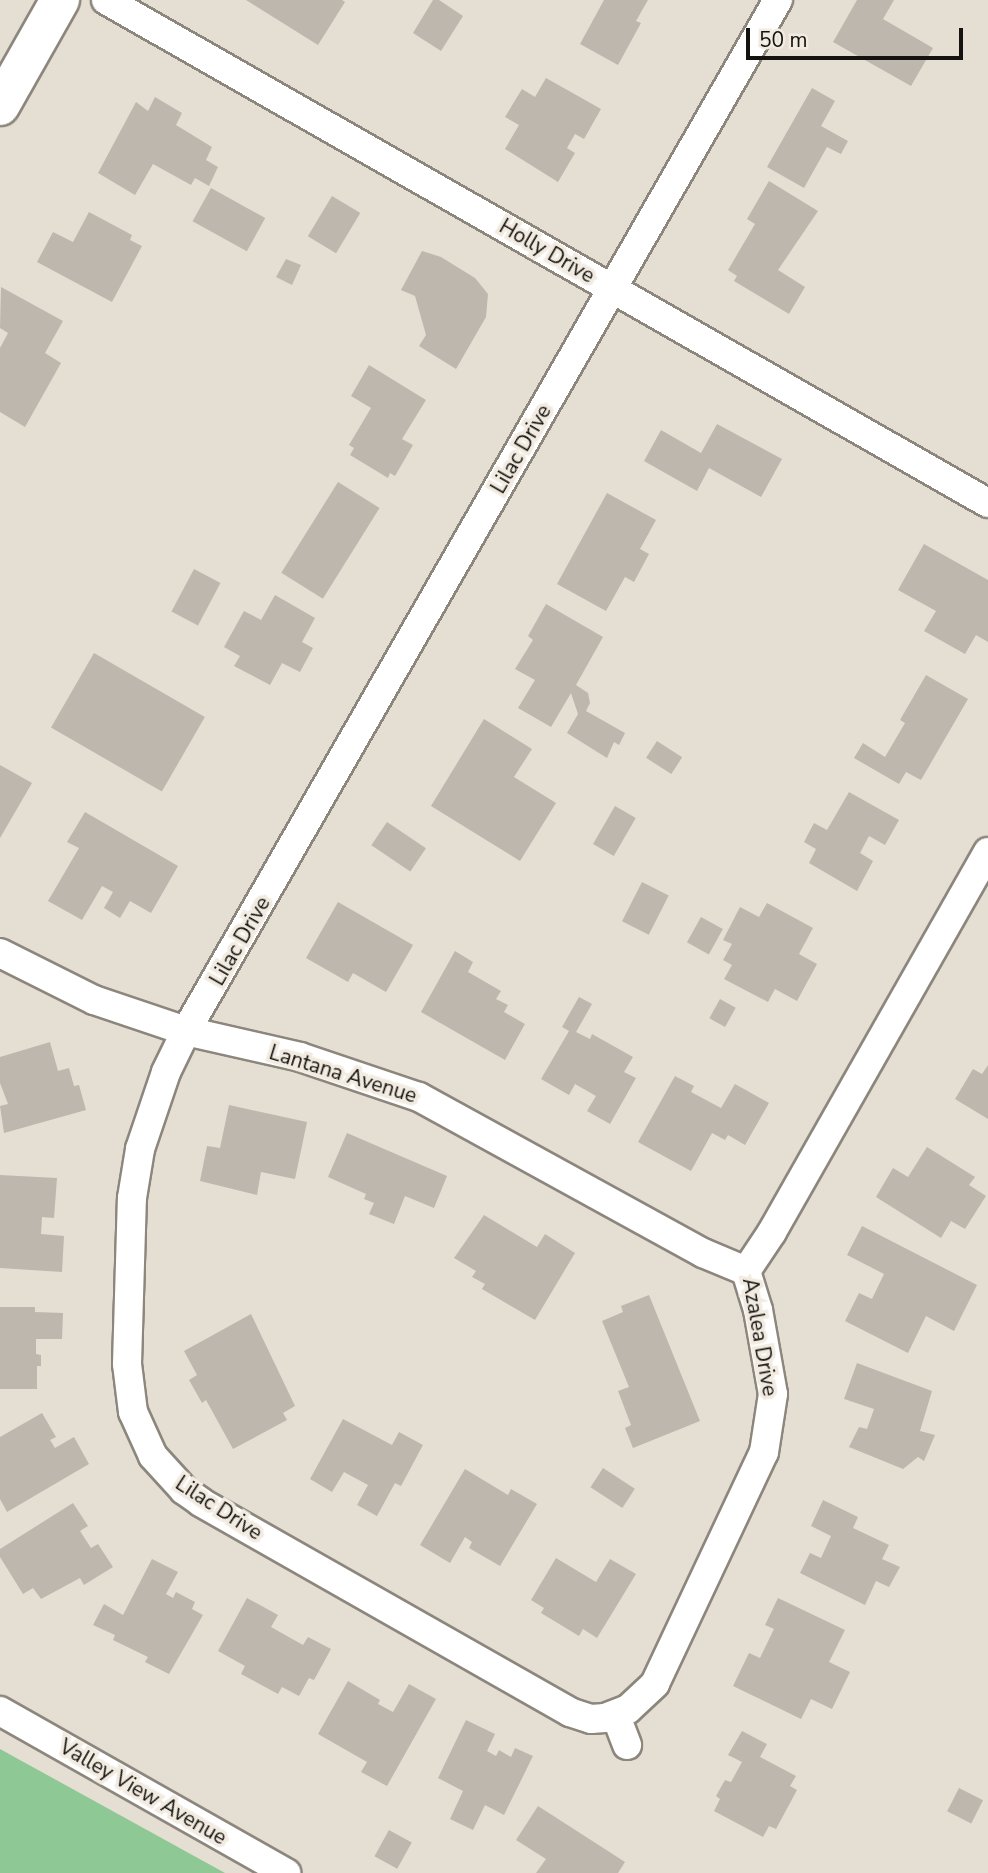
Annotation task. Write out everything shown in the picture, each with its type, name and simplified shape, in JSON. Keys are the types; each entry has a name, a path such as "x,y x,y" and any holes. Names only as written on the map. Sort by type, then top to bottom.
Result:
{"main road":[{"path":"0,106 60,0"}],"street":[{"name":"Holly Drive","path":"106,0 988,503"},
{"name":"Lilac Drive","path":"616,1716 591,1719 570,1712 184,1490 153,1456 133,1412 129,1387 132,1198 149,1120 166,1072 186,1031 778,0"},
{"name":"Azalea Drive","path":"616,1716 639,1701 655,1684 765,1452 773,1394 758,1310 746,1270 772,1232 988,852"},
{"name":"Lantana Avenue","path":"0,953 94,1000 186,1031 300,1057 419,1097 703,1253 746,1270"},
{"name":"Valley View Avenue","path":"0,1711 286,1873"},
{"path":"616,1716 627,1745"}],"green space":[{"path":"0,1749 225,1873 0,1873"}],"building":[{"path":"246,0 342,0 345,2 318,45"},
{"path":"433,0 439,0 463,16 441,51 413,33"},
{"path":"604,0 648,0 636,21 641,23 618,65 580,44"},
{"path":"857,0 894,0 883,19 933,48 911,86 833,42"},
{"path":"546,78 601,109 584,139 575,134 567,148 575,153 558,182 505,149 519,125 505,117 522,89 535,97"},
{"path":"812,88 835,101 821,126 848,141 841,154 827,147 804,188 767,167"},
{"path":"155,97 182,113 176,125 212,147 206,160 218,167 209,186 195,178 191,185 153,164 135,195 98,173 136,102 148,111"},
{"path":"769,181 818,211 778,270 805,287 789,314 734,281 737,276 728,270 755,224 747,219"},
{"path":"211,188 265,218 247,251 193,221"},
{"path":"332,196 360,213 336,253 308,236"},
{"path":"89,212 132,235 130,240 142,246 112,302 37,262 53,232 73,242"},
{"path":"422,251 441,257 475,278 488,294 486,317 456,369 419,346 426,335 415,296 401,290"},
{"path":"286,259 301,265 292,285 276,277"},
{"path":"1,287 63,321 45,353 61,363 25,427 0,412 0,348 8,333 0,328"},
{"path":"369,365 426,400 402,439 413,445 395,476 390,473 388,478 350,455 354,448 349,445 371,408 351,396"},
{"path":"717,424 782,459 761,497 709,468 697,491 644,461 661,430 701,453"},
{"path":"338,482 380,508 323,599 281,573"},
{"path":"607,493 656,520 640,549 649,554 634,582 625,577 606,611 557,584"},
{"path":"924,544 988,580 988,642 976,635 965,654 924,631 936,611 898,590"},
{"path":"194,569 220,583 198,625 171,611"},
{"path":"275,595 315,618 302,642 313,648 300,672 282,663 270,685 234,666 240,656 224,647 244,611 261,620"},
{"path":"546,604 603,637 576,685 588,693 590,703 586,711 625,733 619,745 614,742 607,758 567,733 578,714 571,693 551,727 518,708 535,680 515,669 533,640 528,636"},
{"path":"94,653 205,717 162,791 51,727"},
{"path":"926,675 968,699 921,780 906,772 899,784 854,758 863,743 885,757 905,723 900,720"},
{"path":"484,719 532,749 514,777 556,803 520,861 431,806"},
{"path":"657,741 682,757 671,774 646,758"},
{"path":"0,765 32,783 0,838"},
{"path":"849,792 899,820 885,845 869,836 860,853 873,861 857,891 809,863 816,849 804,842 814,823 827,830"},
{"path":"615,806 636,818 614,856 593,844"},
{"path":"85,812 178,866 151,913 130,901 120,918 104,908 113,892 102,886 82,920 48,901 79,848 67,842"},
{"path":"387,822 426,848 410,871 371,845"},
{"path":"642,882 669,896 649,935 622,921"},
{"path":"338,902 413,945 386,992 353,973 348,982 306,958"},
{"path":"767,903 813,928 799,954 817,964 797,1001 775,989 768,1002 724,979 732,965 723,960 732,944 723,940 740,907 759,917"},
{"path":"701,917 723,929 709,954 687,942"},
{"path":"455,951 473,962 468,972 501,991 496,999 508,1005 504,1012 525,1024 505,1060 421,1012"},
{"path":"579,997 592,1004 576,1032 590,1039 592,1034 633,1057 624,1072 636,1078 610,1124 587,1111 596,1096 575,1084 569,1095 541,1079 569,1031 562,1027"},
{"path":"720,999 736,1008 725,1027 709,1018"},
{"path":"50,1042 58,1071 69,1068 74,1086 79,1085 86,1110 4,1133 0,1106 8,1104 0,1083 0,1057"},
{"path":"988,1065 988,1119 955,1099 973,1069 982,1074"},
{"path":"675,1076 694,1086 691,1092 721,1108 735,1084 769,1103 745,1145 728,1135 725,1140 712,1133 691,1171 638,1142"},
{"path":"229,1105 307,1122 295,1179 261,1172 257,1195 200,1181 207,1146 220,1148"},
{"path":"347,1133 447,1176 434,1208 405,1196 394,1224 369,1214 374,1203 364,1199 366,1194 328,1177"},
{"path":"927,1147 975,1177 969,1185 986,1196 965,1229 951,1221 941,1238 876,1197 893,1168 908,1177"},
{"path":"0,1175 57,1178 54,1218 42,1217 41,1234 64,1236 62,1272 0,1268"},
{"path":"484,1215 537,1247 545,1234 575,1253 535,1320 482,1289 485,1284 472,1277 476,1271 454,1258"},
{"path":"862,1226 977,1285 954,1331 926,1316 908,1353 845,1321 859,1293 872,1299 884,1274 847,1255"},
{"path":"649,1295 700,1421 633,1448 625,1428 631,1425 618,1391 629,1387 602,1321 623,1312 621,1306"},
{"path":"0,1307 35,1307 35,1312 63,1313 62,1339 36,1339 36,1354 41,1355 41,1366 37,1366 37,1389 0,1389"},
{"path":"251,1314 295,1406 283,1413 287,1420 233,1449 206,1400 202,1403 189,1380 197,1375 184,1351"},
{"path":"857,1363 932,1391 920,1431 935,1435 924,1461 918,1457 903,1469 849,1447 859,1427 867,1429 874,1409 844,1399"},
{"path":"42,1413 56,1437 50,1440 55,1448 74,1437 89,1464 7,1512 0,1499 0,1437"},
{"path":"343,1419 392,1445 399,1432 423,1445 401,1486 395,1483 377,1516 357,1505 368,1485 344,1472 332,1492 310,1479"},
{"path":"603,1468 635,1489 622,1508 590,1487"},
{"path":"465,1469 508,1495 511,1489 537,1504 500,1566 469,1548 472,1542 465,1537 450,1563 420,1545"},
{"path":"823,1500 858,1517 853,1528 889,1545 882,1559 900,1567 889,1587 876,1581 865,1605 800,1573 810,1553 821,1558 831,1536 811,1526"},
{"path":"73,1503 88,1526 80,1531 91,1548 98,1544 113,1567 84,1585 80,1578 41,1599 33,1588 23,1594 0,1557 0,1549"},
{"path":"556,1558 596,1582 610,1559 636,1574 597,1638 583,1629 579,1636 541,1613 544,1608 531,1600"},
{"path":"152,1559 178,1572 166,1594 173,1598 176,1592 195,1602 192,1609 203,1615 169,1674 145,1662 148,1657 113,1640 115,1635 93,1625 104,1604 123,1615"},
{"path":"247,1598 278,1615 271,1627 303,1645 308,1637 331,1649 314,1680 309,1678 299,1696 282,1687 278,1694 241,1674 245,1666 218,1651"},
{"path":"778,1598 845,1630 829,1662 850,1672 832,1709 811,1699 801,1719 733,1686 749,1653 760,1658 774,1629 765,1625"},
{"path":"348,1681 380,1700 378,1704 393,1712 409,1684 436,1699 387,1786 361,1772 367,1762 318,1734"},
{"path":"466,1720 495,1734 487,1751 496,1756 499,1750 511,1757 515,1748 533,1756 504,1815 485,1805 473,1830 450,1819 463,1791 438,1778"},
{"path":"742,1731 767,1744 760,1757 796,1776 790,1786 797,1790 776,1829 769,1826 763,1837 714,1811 720,1799 716,1796 725,1780 731,1782 742,1762 728,1755"},
{"path":"959,1788 983,1800 971,1823 947,1811"},
{"path":"538,1806 625,1862 618,1873 536,1873 546,1859 516,1840"},
{"path":"389,1830 412,1843 397,1869 374,1856"}]}
